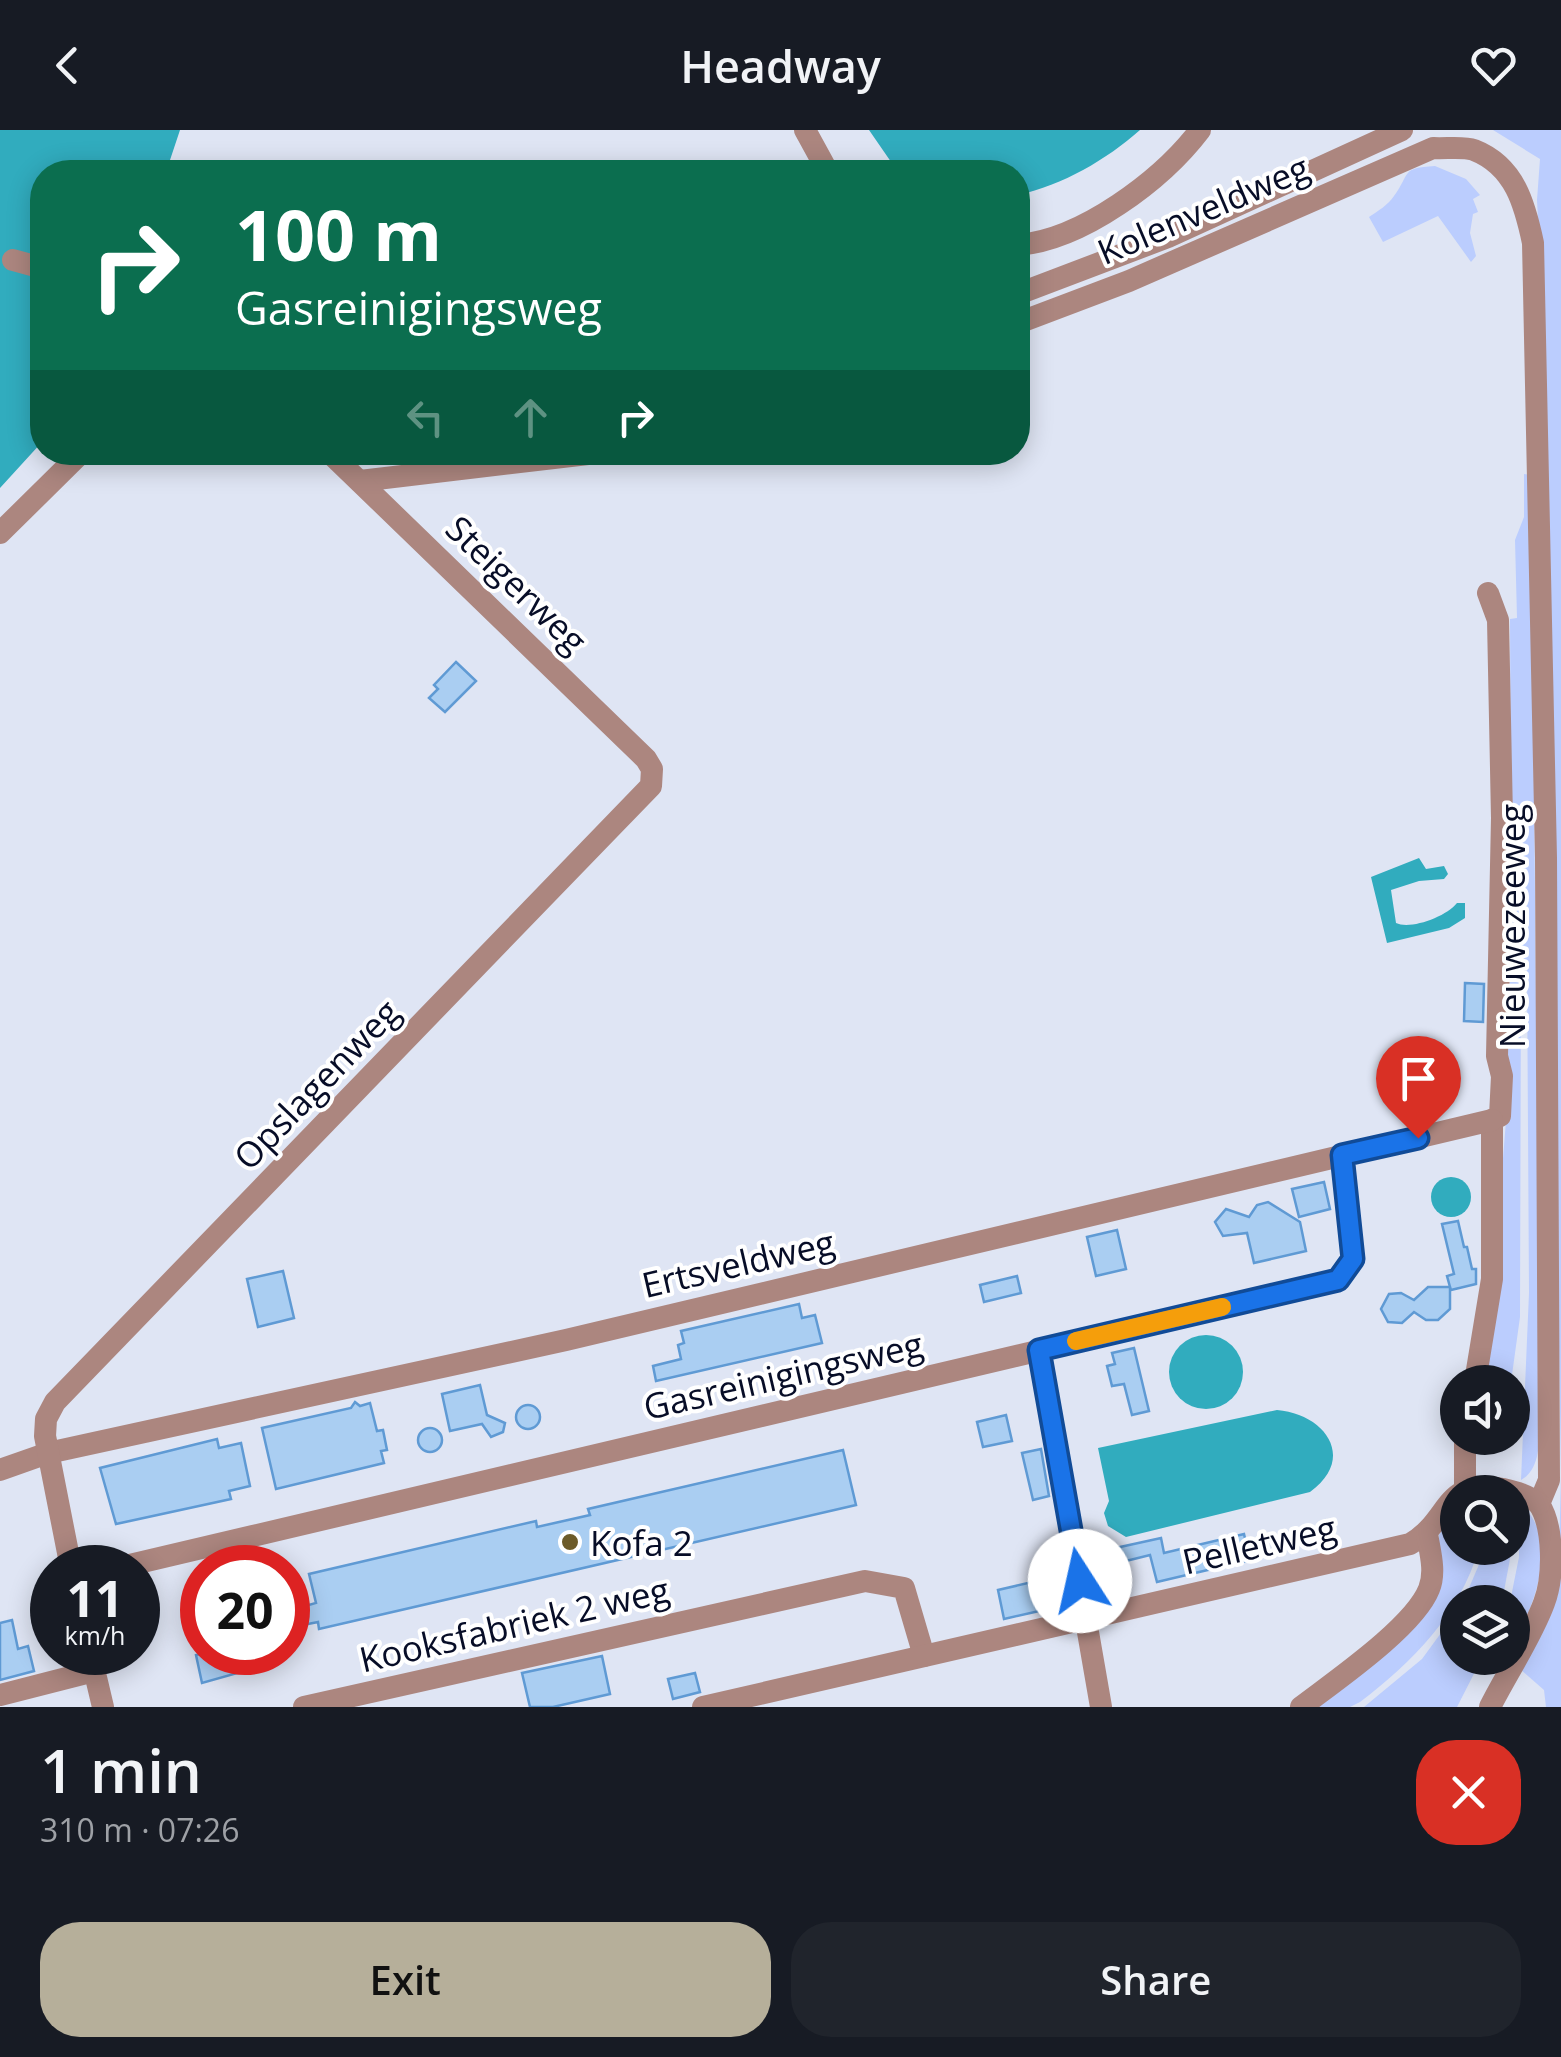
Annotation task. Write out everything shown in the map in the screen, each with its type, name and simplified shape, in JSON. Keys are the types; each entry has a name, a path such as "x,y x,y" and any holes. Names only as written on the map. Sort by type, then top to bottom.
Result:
{"lane":[{"path":"1030,244 1041,243 1117,204 1150,182 1200,130"},
{"path":"1030,289 1168,236 1402,130"},
{"path":"807,134 812,160"},
{"path":"807,134 821,160"},
{"name":"Kolenveldweg","path":"1030,318 1129,281 1433,148 1473,149"},
{"name":"Nieuwezeeweg","path":"1473,149 1504,170 1523,198 1533,243 1546,898 1548,1480 1538,1504 1548,1524 1544,1603 1490,1707"},
{"path":"13,260 30,265"},
{"path":"0,533 69,465"},
{"name":"Steigerweg","path":"343,465 652,769"},
{"path":"360,481 495,465"},
{"path":"1477,1365 1492,1280 1492,1120 1500,1116 1502,1076 1497,1036 1502,818 1498,620 1488,592"},
{"name":"Opslagenweg","path":"66,1545 48,1453 46,1419 55,1402 651,786 652,769"},
{"name":"Ertsveldweg","path":"0,1470 48,1453 566,1340 1492,1120"},
{"name":"Gasreinigingsweg","path":"160,1558 1338,1280 1353,1259 1342,1155"},
{"path":"1039,1350 1101,1707"},
{"path":"1530,1500 1538,1504"},
{"path":"1301,1707 1370,1654 1420,1605 1430,1588 1432,1570 1427,1534 1440,1514"},
{"name":"Pelletweg","path":"703,1707 1389,1550 1427,1534"},
{"name":"Kooksfabriek 2 weg","path":"304,1707 864,1582 904,1588 924,1656"},
{"path":"0,1695 56,1675"},
{"path":"95,1675 102,1707"}],"shaded area":[{"path":"0,130 180,130 170,160 30,160 30,455 0,488"},
{"path":"869,130 1140,130 1083,170 1030,191 1030,160 890,160"},
{"path":"1493,130 1561,130 1561,1475 1543,316 1537,200 1540,159"},
{"path":"1435,166 1466,179 1480,195 1473,199 1478,212 1473,214 1470,233 1476,256 1471,262 1438,216 1383,242 1369,217 1392,199 1411,170"},
{"path":"1524,474 1531,475 1540,1423 1539,1447 1528,1475 1521,1475 1522,1455 1530,1455 1530,1365 1526,1365 1527,965 1521,966 1520,1317 1513,1365 1486,1365 1506,1121 1511,926 1517,921 1516,832 1512,832 1511,820 1510,619 1517,618 1515,540 1524,517"},
{"path":"1419,858 1426,869 1444,866 1448,874 1444,879 1419,881 1391,890 1396,923 1428,921 1457,903 1465,903 1465,918 1449,928 1387,943 1371,877"},
{"path":"1451,1177 1465,1183 1471,1197 1465,1211 1451,1217 1437,1211 1431,1197 1437,1183"},
{"path":"1206,1335 1232,1346 1243,1372 1232,1398 1206,1409 1180,1398 1169,1372 1180,1346"},
{"path":"1277,1410 1309,1420 1329,1440 1333,1452 1331,1465 1324,1479 1310,1492 1126,1537 1108,1526 1104,1513 1109,1501 1098,1448"},
{"path":"1561,1475 1561,1707 1546,1707 1544,1690 1527,1675 1530,1675 1530,1652 1558,1595"},
{"path":"1530,1516 1540,1538 1542,1556 1530,1608 1530,1585 1513,1585 1517,1565 1530,1565"},
{"path":"1439,1535 1440,1565 1473,1565 1464,1585 1440,1585 1440,1624 1416,1653 1360,1702 1350,1707 1317,1707 1383,1657 1438,1550"},
{"path":"1479,1565 1509,1565 1505,1585 1470,1585"},
{"path":"1440,1634 1440,1675 1473,1675 1457,1707 1364,1707 1422,1659"}],"building":[{"path":"456,662 476,681 445,712 429,698 438,689 434,685"},
{"path":"1465,983 1484,984 1483,1022 1464,1021"},
{"path":"1324,1182 1330,1209 1299,1217 1292,1189"},
{"path":"1268,1202 1300,1222 1306,1251 1254,1263 1247,1233 1223,1236 1215,1222 1226,1209 1249,1217 1257,1205"},
{"path":"1458,1221 1472,1269 1476,1269 1476,1284 1451,1290 1447,1276 1454,1274 1442,1224"},
{"path":"1117,1230 1126,1269 1096,1276 1087,1237"},
{"path":"283,1271 294,1318 258,1327 247,1279"},
{"path":"1017,1276 1021,1293 984,1302 980,1285"},
{"path":"1428,1287 1450,1287 1450,1309 1438,1320 1426,1320 1414,1312 1402,1323 1388,1322 1381,1309 1389,1294 1401,1293 1414,1300"},
{"path":"799,1304 802,1318 815,1315 822,1343 656,1381 653,1366 681,1359 681,1331"},
{"path":"1134,1348 1149,1411 1132,1415 1124,1384 1112,1386 1107,1366 1115,1364 1112,1353"},
{"path":"480,1385 487,1415 505,1423 503,1432 491,1437 482,1424 450,1431 442,1394"},
{"path":"355,1402 360,1406 370,1403 377,1431 383,1430 387,1450 381,1451 384,1463 276,1489 262,1428 351,1408"},
{"path":"528,1405 537,1408 537,1426 528,1429 519,1426 516,1417 519,1408"},
{"path":"1006,1415 1012,1441 983,1447 977,1422"},
{"path":"430,1428 439,1431 439,1449 430,1452 421,1449 418,1440 421,1431"},
{"path":"217,1439 219,1448 241,1443 250,1486 229,1491 231,1499 116,1524 100,1468"},
{"path":"1041,1449 1049,1496 1033,1500 1022,1453"},
{"name":"Kofa 2","path":"843,1450 856,1505 319,1629 318,1622 310,1624 310,1605 316,1603 310,1574 536,1521 537,1527 590,1515 588,1509"},
{"path":"1244,1534 1250,1560 1157,1582 1150,1555 1114,1564 1111,1549 1161,1538 1164,1553"},
{"path":"1041,1580 1048,1609 1004,1619 998,1590"},
{"path":"12,1620 18,1649 28,1646 30,1672 0,1680 0,1623"},
{"path":"602,1656 610,1694 553,1707 530,1707 522,1673"},
{"path":"695,1673 700,1692 673,1699 668,1679"},
{"path":"200,1675 230,1675 202,1683"}],"slow traffic":[{"path":"1076,1341 1222,1307"}],"place":[{"name":"Kofa 2","path":"570,1542"}],"route":[{"path":"1080,1581 1039,1350 1338,1280 1353,1259 1342,1155 1418,1138"}]}
